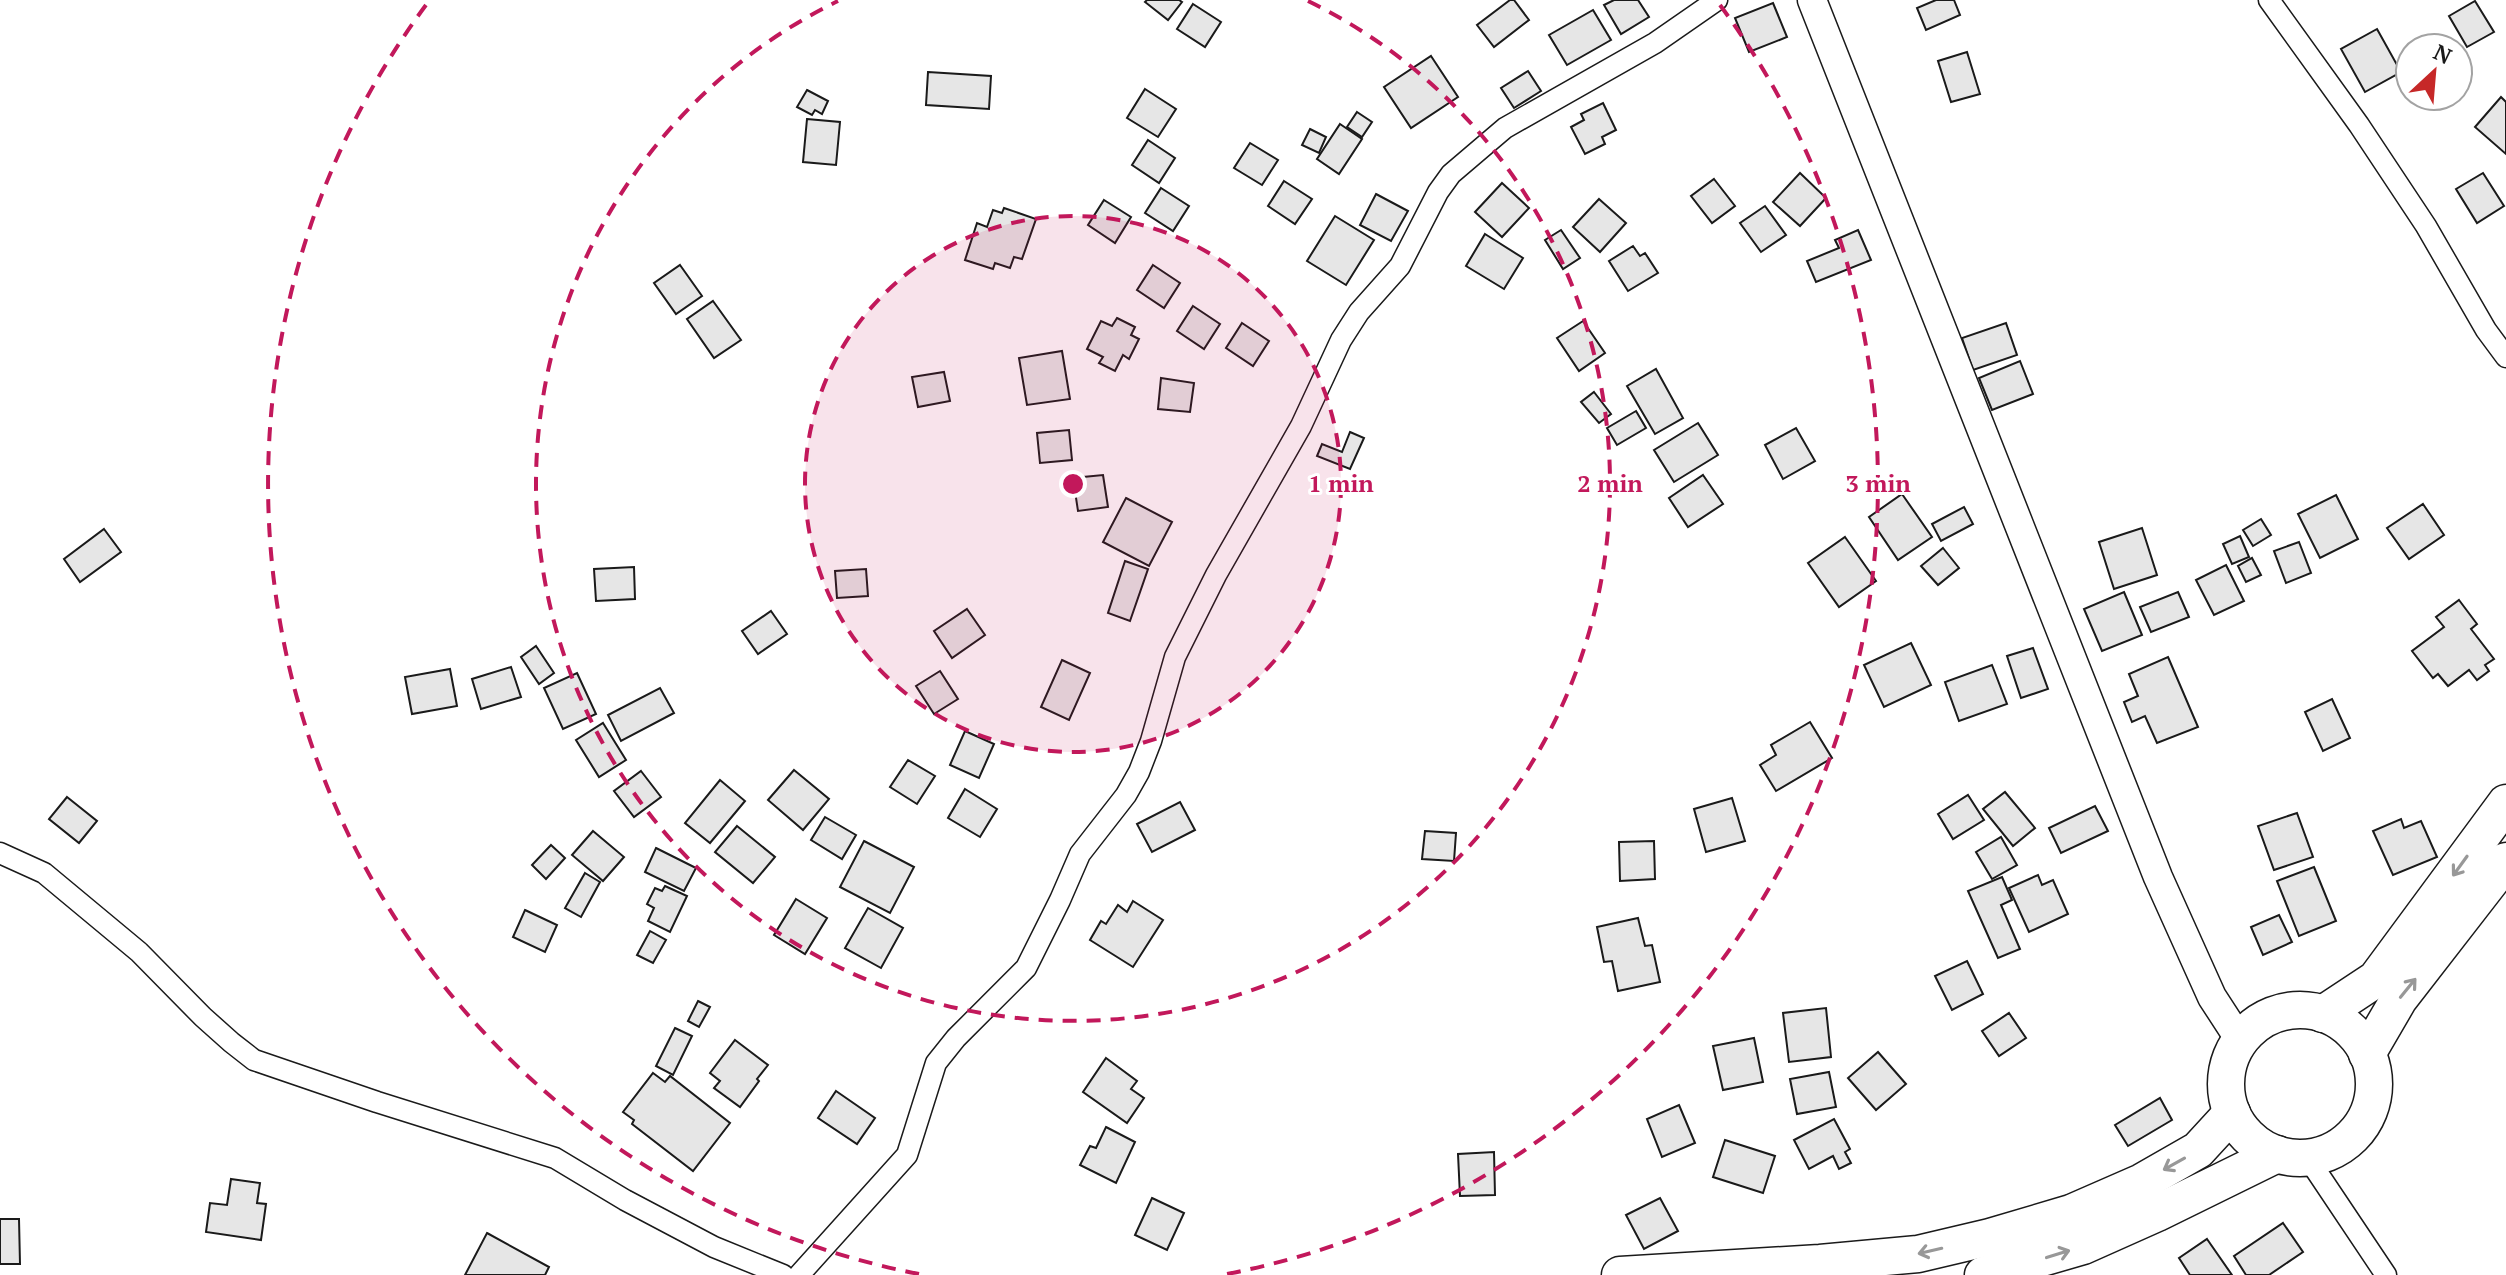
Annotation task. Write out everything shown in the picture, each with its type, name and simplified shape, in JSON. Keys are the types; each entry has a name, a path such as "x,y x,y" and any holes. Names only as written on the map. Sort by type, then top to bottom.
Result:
{"highway":[{"path":"2323,1014 2376,979 2506,803"},
{"path":"2367,1054 2399,999 2506,861"},
{"path":"1983,1275 2083,1246 2292,1155 2336,1148 2349,1139 2367,1114 2374,1084 2367,1054 2349,1030 2323,1014 2307,1010 2277,1013 2263,1020 2240,1040 2232,1053 2225,1083 2232,1113 2250,1138 2292,1155"},
{"path":"1620,1275 1918,1254 1990,1237 2071,1213 2142,1182 2198,1150 2232,1113"}],"street":[{"path":"799,1275 907,1155 936,1063 956,1038 1026,968 1080,854 1126,795 1139,772 1175,657 1216,575 1301,426 1341,340 1359,312 1400,266 1438,192 1451,174 1505,128 1655,43 1717,0"},
{"path":"1812,0 2158,877 2212,997 2240,1040"},
{"path":"2269,0 2368,137 2426,226 2486,330 2506,357"},
{"path":"0,853 44,873 139,952 203,1017 254,1060 555,1158 625,1200 714,1247 783,1275"},
{"path":"2292,1155 2386,1275"}],"building":[{"path":"1514,0 1529,20 1494,47 1477,25"},
{"path":"1614,0 1638,0 1649,17 1621,34 1604,5"},
{"path":"1936,0 1954,0 1960,15 1926,30 1917,8"},
{"path":"2475,1 2494,32 2474,43 2474,32 2458,32 2449,16"},
{"path":"1145,2 1182,2 1168,20"},
{"path":"1773,3 1787,37 1749,52 1735,18"},
{"path":"1193,4 1221,22 1205,47 1177,29"},
{"path":"1593,10 1611,40 1567,65 1549,35"},
{"path":"2377,29 2394,59 2394,76 2365,92 2341,49"},
{"path":"1967,52 1980,94 1951,102 1938,61"},
{"path":"1431,56 1458,97 1411,128 1384,87"},
{"path":"1528,71 1541,91 1514,108 1501,88"},
{"path":"928,72 991,76 989,109 926,105"},
{"path":"1145,89 1176,109 1158,137 1127,118"},
{"path":"807,90 828,101 822,114 815,110 812,115 797,107"},
{"path":"2501,97 2506,102 2506,154 2475,127"},
{"path":"1603,103 1616,130 1602,137 1605,144 1585,154 1571,127 1584,120 1581,114"},
{"path":"1357,112 1372,122 1362,137 1347,127"},
{"path":"807,119 840,122 836,165 803,162"},
{"path":"1340,124 1362,139 1339,174 1317,159"},
{"path":"1310,129 1326,137 1319,153 1302,145"},
{"path":"1148,140 1175,158 1159,183 1132,165"},
{"path":"1250,143 1278,160 1262,185 1234,168"},
{"path":"1800,173 1826,198 1800,226 1773,202"},
{"path":"2483,173 2504,206 2477,223 2456,189"},
{"path":"1714,179 1735,206 1712,223 1691,196"},
{"path":"1284,181 1312,199 1295,224 1268,206"},
{"path":"1502,183 1529,208 1502,237 1475,212"},
{"path":"1161,188 1189,206 1173,231 1145,213"},
{"path":"1376,194 1408,211 1391,241 1360,225"},
{"path":"1599,199 1626,223 1600,252 1573,227"},
{"path":"1104,200 1131,217 1115,243 1088,225"},
{"path":"1765,206 1786,235 1761,252 1740,223"},
{"path":"1004,208 1036,219 1022,259 1014,257 1010,268 995,263 993,269 965,260 977,223 987,227 993,210 1002,213"},
{"path":"1335,216 1374,240 1346,285 1307,261"},
{"path":"1561,230 1580,258 1563,269 1545,240"},
{"path":"1858,230 1871,260 1816,282 1807,261 1839,248 1835,240"},
{"path":"1485,234 1523,258 1504,289 1466,266"},
{"path":"1633,246 1640,256 1645,253 1658,273 1628,291 1609,261"},
{"path":"680,265 702,296 676,314 654,283"},
{"path":"1153,265 1180,283 1164,308 1137,290"},
{"path":"713,301 741,340 714,358 687,319"},
{"path":"1193,306 1220,324 1204,349 1177,331"},
{"path":"1117,318 1135,327 1131,335 1139,339 1129,359 1123,355 1115,371 1099,363 1103,357 1087,349 1101,321 1112,326"},
{"path":"1583,321 1605,353 1579,371 1557,338"},
{"path":"1242,323 1269,341 1253,366 1226,348"},
{"path":"2006,323 2017,355 1973,370 1962,338"},
{"path":"1062,351 1070,399 1027,405 1019,358"},
{"path":"2020,361 2033,394 1992,410 1979,378"},
{"path":"1656,369 1683,418 1655,434 1627,386"},
{"path":"944,372 950,401 918,407 912,377"},
{"path":"1161,378 1194,383 1190,412 1158,409"},
{"path":"1594,392 1611,414 1599,423 1581,402"},
{"path":"1636,411 1646,428 1617,445 1607,428"},
{"path":"1698,423 1718,455 1674,482 1654,450"},
{"path":"1796,428 1815,461 1783,479 1765,445"},
{"path":"1069,430 1072,460 1040,463 1037,433"},
{"path":"1350,432 1364,438 1350,469 1317,456 1322,444 1342,452"},
{"path":"1103,475 1108,507 1078,511 1073,478"},
{"path":"1703,475 1723,504 1688,527 1669,498"},
{"path":"1902,494 1932,537 1898,560 1869,517"},
{"path":"2336,495 2358,539 2320,558 2298,514"},
{"path":"1126,498 1172,522 1149,566 1103,542"},
{"path":"2423,504 2444,535 2409,559 2387,528"},
{"path":"1964,507 1973,524 1941,541 1932,524"},
{"path":"2261,519 2271,535 2253,546 2243,530"},
{"path":"2142,528 2157,575 2114,589 2099,542"},
{"path":"104,529 121,552 80,582 64,559"},
{"path":"2240,536 2249,557 2232,564 2223,544"},
{"path":"1845,537 1876,581 1839,607 1808,563"},
{"path":"2299,542 2311,573 2286,583 2274,551"},
{"path":"1943,548 1959,568 1938,585 1921,566"},
{"path":"2252,558 2261,575 2246,582 2238,566"},
{"path":"1125,561 1148,569 1130,621 1108,613"},
{"path":"2226,565 2244,601 2214,615 2196,580"},
{"path":"634,567 635,599 596,601 594,569"},
{"path":"866,569 868,596 837,598 835,571"},
{"path":"2124,592 2142,635 2102,651 2084,609"},
{"path":"2178,592 2189,617 2151,632 2140,607"},
{"path":"2459,600 2477,624 2471,629 2494,659 2485,665 2489,671 2477,680 2469,670 2448,686 2438,674 2433,678 2412,651 2444,627 2436,617"},
{"path":"967,609 985,635 952,658 934,631"},
{"path":"771,611 787,634 758,654 742,631"},
{"path":"1911,643 1931,685 1884,707 1864,665"},
{"path":"536,646 554,673 539,684 521,657"},
{"path":"2033,648 2048,689 2021,698 2007,656"},
{"path":"2168,657 2198,727 2157,743 2145,716 2132,722 2124,702 2138,696 2129,674"},
{"path":"1062,660 1090,673 1069,720 1041,707"},
{"path":"1992,665 2007,704 1959,721 1945,682"},
{"path":"511,667 521,697 481,709 472,679"},
{"path":"450,669 457,706 412,714 405,677"},
{"path":"940,671 958,699 934,714 916,686"},
{"path":"577,673 596,714 563,729 544,688"},
{"path":"660,688 674,713 621,741 608,715"},
{"path":"2332,699 2350,738 2323,751 2305,712"},
{"path":"1810,722 1832,758 1776,791 1760,765 1776,755 1771,745"},
{"path":"603,723 626,760 599,777 576,740"},
{"path":"965,731 994,744 979,778 950,765"},
{"path":"908,760 935,776 917,804 890,787"},
{"path":"794,770 829,799 803,830 768,800"},
{"path":"641,771 661,797 634,817 614,791"},
{"path":"720,780 745,801 710,843 685,823"},
{"path":"965,789 997,809 980,837 948,818"},
{"path":"2005,792 2035,828 2013,846 1983,809"},
{"path":"1968,795 1984,820 1953,839 1938,814"},
{"path":"67,797 97,821 79,843 49,819"},
{"path":"1732,798 1745,841 1706,852 1694,809"},
{"path":"1180,802 1195,830 1152,852 1137,824"},
{"path":"2095,806 2108,831 2061,853 2049,828"},
{"path":"2297,813 2313,857 2274,870 2258,826"},
{"path":"825,817 856,835 842,859 811,840"},
{"path":"2401,819 2404,828 2421,821 2437,857 2393,875 2373,831"},
{"path":"737,826 775,857 753,883 715,852"},
{"path":"593,831 624,857 603,881 572,855"},
{"path":"1425,831 1456,833 1454,861 1422,859"},
{"path":"2001,837 2017,865 1992,879 1976,852"},
{"path":"864,841 914,867 890,913 840,887"},
{"path":"1654,841 1655,879 1620,881 1619,842"},
{"path":"551,845 565,858 546,879 532,865"},
{"path":"656,848 696,868 684,891 645,872"},
{"path":"2314,867 2336,921 2299,936 2277,881"},
{"path":"585,873 600,882 581,917 565,908"},
{"path":"2038,875 2042,885 2053,880 2068,914 2029,932 2009,888"},
{"path":"2002,877 2012,900 2001,905 2020,949 1998,958 1968,891"},
{"path":"665,886 687,896 670,932 648,921 654,908 647,904 655,888 662,891"},
{"path":"796,899 827,918 805,954 774,935"},
{"path":"1133,901 1163,920 1133,967 1090,940 1101,921 1106,924 1118,905 1127,912"},
{"path":"868,908 903,928 881,968 845,948"},
{"path":"525,910 557,925 545,952 513,937"},
{"path":"2279,915 2292,942 2263,955 2251,927"},
{"path":"1638,918 1645,946 1652,945 1660,982 1618,991 1612,961 1604,962 1597,927"},
{"path":"650,931 666,940 653,963 637,955"},
{"path":"1967,961 1983,994 1952,1010 1935,976"},
{"path":"698,1001 710,1007 699,1027 688,1021"},
{"path":"1826,1008 1831,1057 1789,1062 1783,1013"},
{"path":"2009,1013 2026,1038 1999,1056 1982,1031"},
{"path":"675,1028 692,1036 673,1075 656,1066"},
{"path":"1754,1038 1763,1082 1723,1090 1713,1046"},
{"path":"735,1040 768,1065 740,1107 714,1088 720,1081 710,1073"},
{"path":"1878,1052 1906,1084 1876,1110 1848,1078"},
{"path":"1106,1058 1137,1081 1131,1089 1144,1098 1127,1123 1083,1092"},
{"path":"1829,1072 1836,1107 1797,1114 1790,1079"},
{"path":"653,1073 665,1082 670,1076 730,1123 693,1171 632,1124 634,1120 623,1112"},
{"path":"836,1091 875,1118 857,1144 818,1118"},
{"path":"2160,1098 2172,1120 2128,1146 2115,1125"},
{"path":"1679,1105 1695,1143 1662,1157 1647,1119"},
{"path":"1834,1119 1850,1149 1845,1152 1851,1163 1839,1169 1833,1156 1809,1169 1794,1140"},
{"path":"1106,1127 1135,1142 1116,1183 1080,1165 1090,1146 1096,1148"},
{"path":"1725,1140 1775,1156 1763,1193 1713,1177"},
{"path":"1494,1152 1495,1195 1460,1196 1458,1154"},
{"path":"231,1179 260,1183 257,1203 266,1204 261,1240 206,1232 210,1203 227,1205"},
{"path":"1152,1198 1184,1213 1167,1250 1135,1235"},
{"path":"1660,1198 1678,1231 1644,1249 1626,1215"},
{"path":"0,1219 19,1219 20,1264 0,1264"},
{"path":"2283,1223 2303,1252 2269,1275 2246,1275 2234,1256"},
{"path":"487,1233 549,1267 545,1275 465,1275"},
{"path":"2207,1239 2232,1275 2190,1275 2179,1258"}]}
